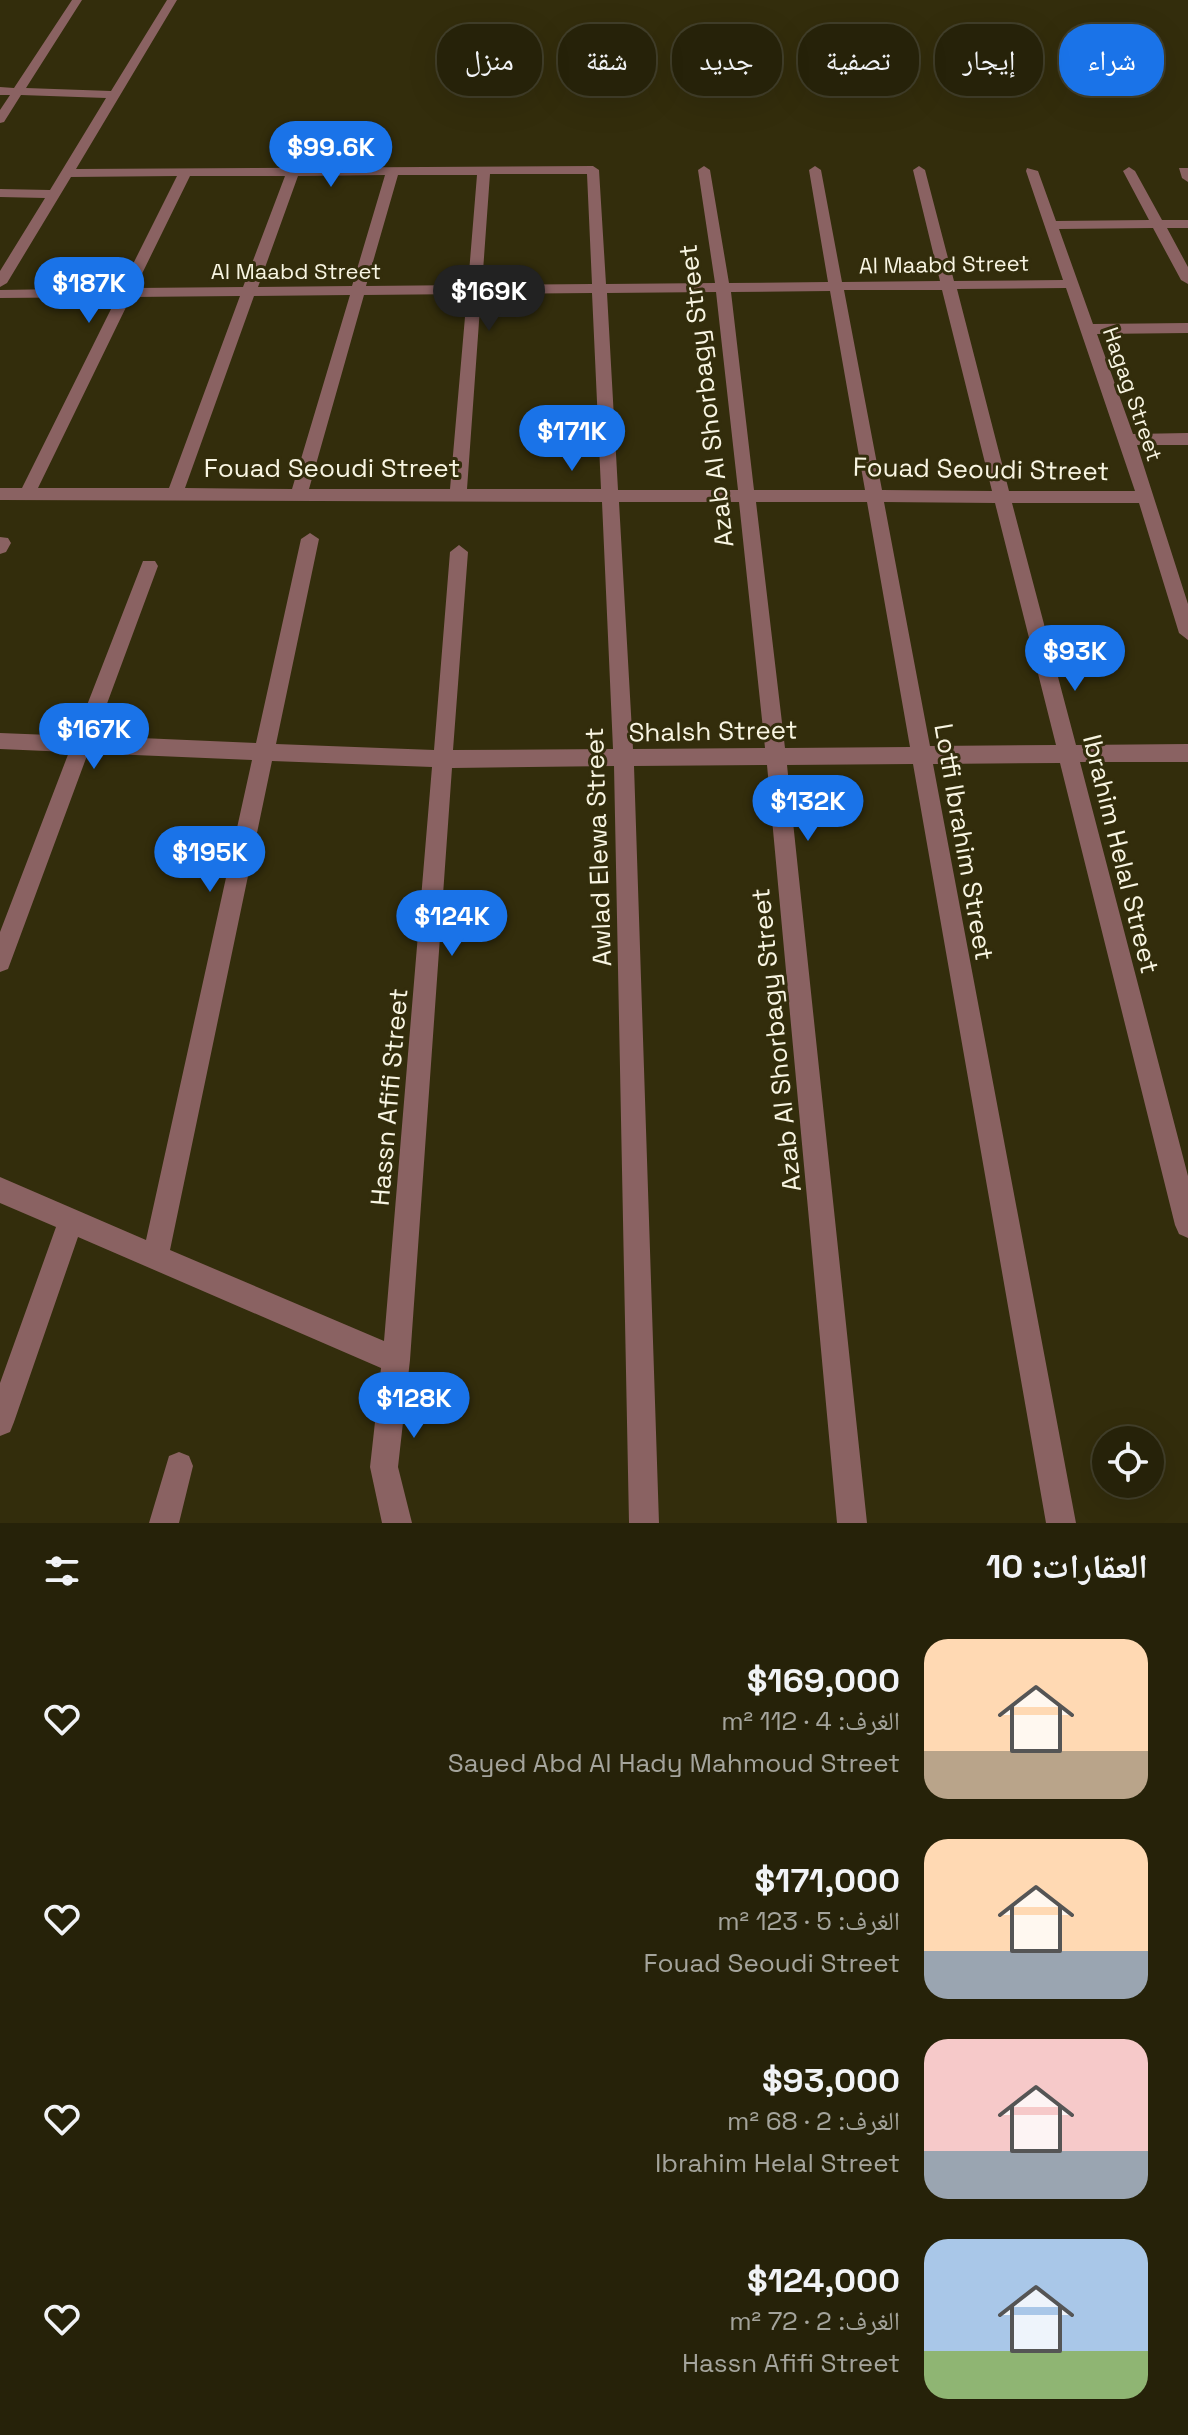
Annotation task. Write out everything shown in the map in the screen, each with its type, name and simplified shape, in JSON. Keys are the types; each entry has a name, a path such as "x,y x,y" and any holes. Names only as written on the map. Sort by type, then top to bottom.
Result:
{"street":[{"path":"0,119 77,0"},
{"path":"0,283 172,0"},
{"path":"0,91 113,95"},
{"path":"299,494 393,170"},
{"path":"69,173 484,170 458,494"},
{"name":"Awlad Elewa Street","path":"484,170 593,170 624,760 644,1523"},
{"name":"Azab Al Shorbagy Street","path":"704,170 723,288 776,755 852,1523"},
{"name":"Lotfi Ibrahim Street","path":"815,170 1061,1523"},
{"name":"Ibrahim Helal Street","path":"919,170 1188,1225"},
{"path":"175,494 293,171"},
{"name":"Hagag Street","path":"1032,171 1127,440 1188,633"},
{"path":"1129,171 1188,280"},
{"path":"27,494 185,173"},
{"path":"0,193 55,194"},
{"path":"1051,225 1188,224"},
{"name":"Al Maabd Street","path":"0,294 600,291 1072,284"},
{"path":"1088,329 1188,328"},
{"path":"1127,440 1188,439"},
{"name":"Fouad Seoudi Street","path":"0,494 1145,497"},
{"path":"155,1257 310,539"},
{"name":"Hassn Afifi Street","path":"397,1523 384,1467 396,1360 459,552"},
{"path":"0,961 149,566"},
{"path":"1168,571 1188,571"},
{"name":"Shalsh Street","path":"0,741 444,759 624,760 776,755 1188,753"},
{"path":"0,1190 396,1360"},
{"path":"0,1422 71,1221"},
{"path":"164,1523 179,1466"}]}
